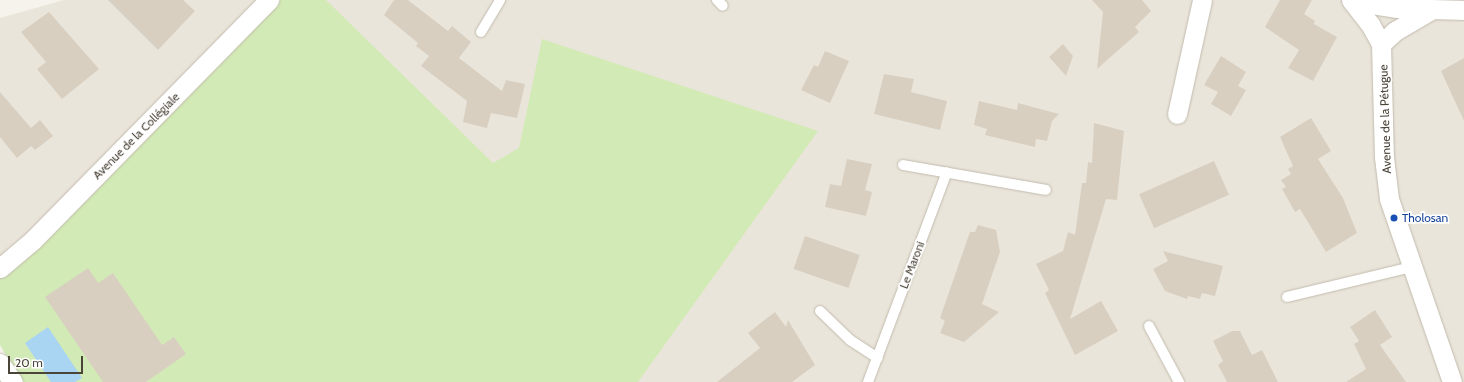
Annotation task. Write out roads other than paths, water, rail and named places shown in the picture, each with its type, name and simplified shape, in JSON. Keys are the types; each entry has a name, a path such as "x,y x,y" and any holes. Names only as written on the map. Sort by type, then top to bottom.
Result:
{"street":[{"name":"Avenue de la Collégiale","path":"0,268 33,240 269,0"},
{"path":"1177,114 1202,0"},
{"path":"1351,1 1397,8 1431,10 1456,7"},
{"path":"1351,1 1378,38"},
{"path":"1378,38 1397,8"},
{"path":"1378,38 1396,31 1431,10"},
{"name":"Avenue de la Pétugue","path":"1378,38 1384,157 1389,199 1452,382"},
{"path":"0,363 13,382"}],"lane":[{"path":"481,32 500,0"},
{"path":"903,165 1046,190"},
{"name":"Le Maroni","path":"868,382 947,172"},
{"path":"1287,297 1412,267"},
{"path":"820,311 850,340 878,358"},
{"path":"1149,326 1179,382"}],"water":[{"path":"48,327 82,378 75,382 51,382 25,343"}],"place":[{"name":"Tholosan","path":"1394,218"}]}
